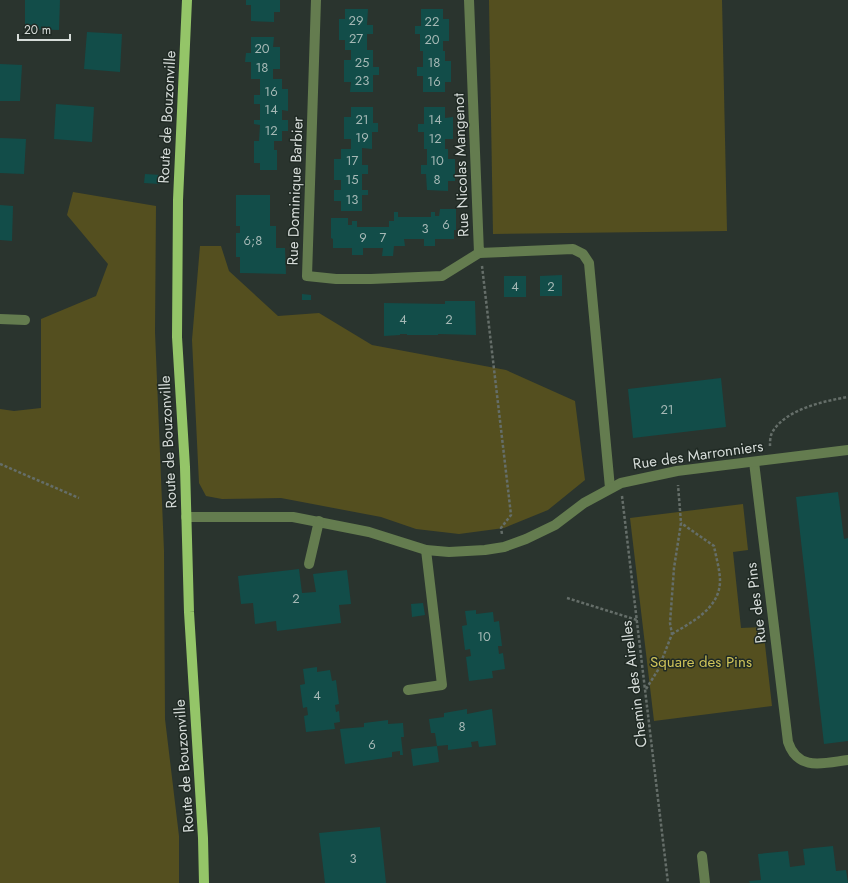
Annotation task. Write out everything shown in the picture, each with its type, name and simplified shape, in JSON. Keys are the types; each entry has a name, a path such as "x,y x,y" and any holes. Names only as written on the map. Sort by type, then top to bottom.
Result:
{"main road":[{"name":"Route de Bouzonville","path":"187,0 178,200 177,330 189,612 203,838 204,883"}],"street":[{"name":"Rue Dominique Barbier","path":"316,0 307,276 343,279 442,276 479,252"},
{"name":"Rue Nicolas Mangenot","path":"469,0 479,252 573,249 582,254 590,263 610,488"},
{"path":"0,319 25,320"},
{"name":"Rue des Marronniers","path":"186,517 293,517 369,532 426,550 449,552 504,547 526,539 555,525 610,488 621,483 676,472 848,450"},
{"name":"Rue des Pins","path":"754,462 788,742 791,753 807,763 816,764 848,760"},
{"path":"309,564 319,521"},
{"path":"408,690 442,685 426,550"},
{"path":"702,856 705,883"}],"path":[{"path":"479,252 484,276 511,515 501,528 504,547"},
{"path":"769,448 772,432 785,420 801,410 823,401 848,397"},
{"path":"0,464 79,498"},
{"path":"645,689 658,670 672,634 670,622 674,568 681,522 676,472"},
{"name":"Chemin des Airelles","path":"621,483 668,883"},
{"path":"672,634 694,621 708,610 717,594 720,581 714,546 681,522"},
{"path":"567,598 637,620"}],"green space":[{"path":"489,0 722,0 727,231 493,234"},
{"path":"73,192 156,206 155,332 164,551 165,719 179,836 179,883 0,883 0,409 14,411 41,408 41,319 96,296 108,264 67,215"},
{"path":"200,246 221,246 229,271 278,316 319,313 372,345 506,370 575,401 585,480 548,510 504,528 459,534 416,529 381,517 281,498 222,499 206,496 199,483 192,340"},
{"name":"Square des Pins","path":"743,504 748,550 733,552 741,628 763,627 772,706 654,721 630,518"}],"building":[{"path":"25,0 60,0 59,30 25,29"},
{"path":"246,0 280,0 280,12 274,12 274,22 251,21 251,5 246,5"},
{"path":"345,9 368,9 367,25 373,25 373,34 367,34 367,50 373,50 373,67 379,67 379,75 373,75 373,92 350,92 351,82 344,82 344,60 351,60 351,50 345,50 345,40 339,40 339,19 345,19"},
{"path":"421,9 443,9 443,19 449,19 449,41 443,41 443,51 445,51 445,61 451,61 451,82 445,82 445,92 423,92 423,76 417,76 417,67 423,67 423,51 420,51 420,34 415,34 415,26 421,26"},
{"path":"87,32 122,34 120,72 84,69"},
{"path":"251,37 274,37 273,47 280,47 280,69 273,69 273,79 282,79 282,89 288,89 288,111 282,110 282,120 288,120 288,131 282,131 282,141 274,141 274,150 277,150 277,170 260,170 260,163 254,163 254,141 259,141 260,125 254,124 254,120 260,120 260,104 254,104 254,95 260,95 260,79 251,79 251,62 245,62 246,53 251,53"},
{"path":"0,64 22,65 20,101 0,101"},
{"path":"56,104 94,107 92,142 54,139"},
{"path":"351,107 373,107 373,123 378,123 378,132 372,132 372,149 362,148 362,165 368,165 368,174 362,174 362,190 368,190 368,195 362,195 362,211 341,211 341,201 334,201 334,190 341,190 341,180 334,180 334,159 341,159 341,149 351,149 351,139 344,139 344,117 351,117"},
{"path":"424,107 445,107 445,118 453,117 453,139 445,139 445,149 448,149 448,159 455,159 455,181 448,181 448,191 427,190 426,174 421,174 421,165 427,165 427,149 424,149 424,132 418,132 418,124 424,124"},
{"path":"0,138 26,139 24,174 0,173"},
{"path":"145,174 161,175 160,184 144,183"},
{"path":"236,195 270,195 270,226 276,226 276,248 285,248 286,274 240,273 240,257 236,257 236,233 240,233 240,226 236,226"},
{"path":"0,205 13,206 12,241 0,240"},
{"path":"440,209 456,209 456,230 454,230 454,239 435,239 435,246 424,246 424,239 404,239 405,246 394,246 393,256 382,256 383,248 363,248 363,255 352,255 352,248 333,248 333,239 331,238 331,218 348,218 348,225 352,225 352,221 357,221 357,227 389,227 389,221 394,221 394,212 398,212 398,217 431,217 431,212 435,212 435,216 439,216"},
{"path":"562,275 562,296 540,296 540,276"},
{"path":"504,276 526,276 526,297 504,297"},
{"path":"302,294 311,295 311,300 302,300"},
{"path":"445,301 475,301 476,335 400,334 384,336 384,303 445,304"},
{"path":"721,378 726,427 633,438 628,389"},
{"path":"838,492 844,539 848,538 848,741 824,744 796,497"},
{"path":"299,569 302,593 316,592 313,574 347,570 351,604 339,605 341,623 277,631 276,621 255,624 253,603 241,604 238,576"},
{"path":"423,603 425,615 412,617 411,604"},
{"path":"476,610 476,614 493,612 494,622 499,621 502,646 498,646 499,654 503,653 505,669 492,671 493,678 469,681 466,657 471,656 470,649 465,650 462,626 467,625 465,611"},
{"path":"317,667 317,672 330,670 332,681 336,680 339,704 335,705 336,712 339,711 340,722 334,723 335,729 306,732 304,716 308,715 307,707 303,708 300,685 305,684 303,669"},
{"path":"467,709 467,714 492,709 496,745 479,747 478,741 471,742 472,747 448,750 448,745 437,746 435,733 431,733 429,719 444,717 444,713"},
{"path":"388,720 388,724 403,723 404,737 401,737 403,755 400,755 400,751 392,752 392,757 345,764 340,729 364,727 364,723"},
{"path":"437,746 439,762 413,766 411,749"},
{"path":"380,827 386,883 325,883 319,833"},
{"path":"833,846 836,871 846,870 848,883 750,883 749,881 761,880 758,854 788,851 790,867 805,865 803,849"}]}
